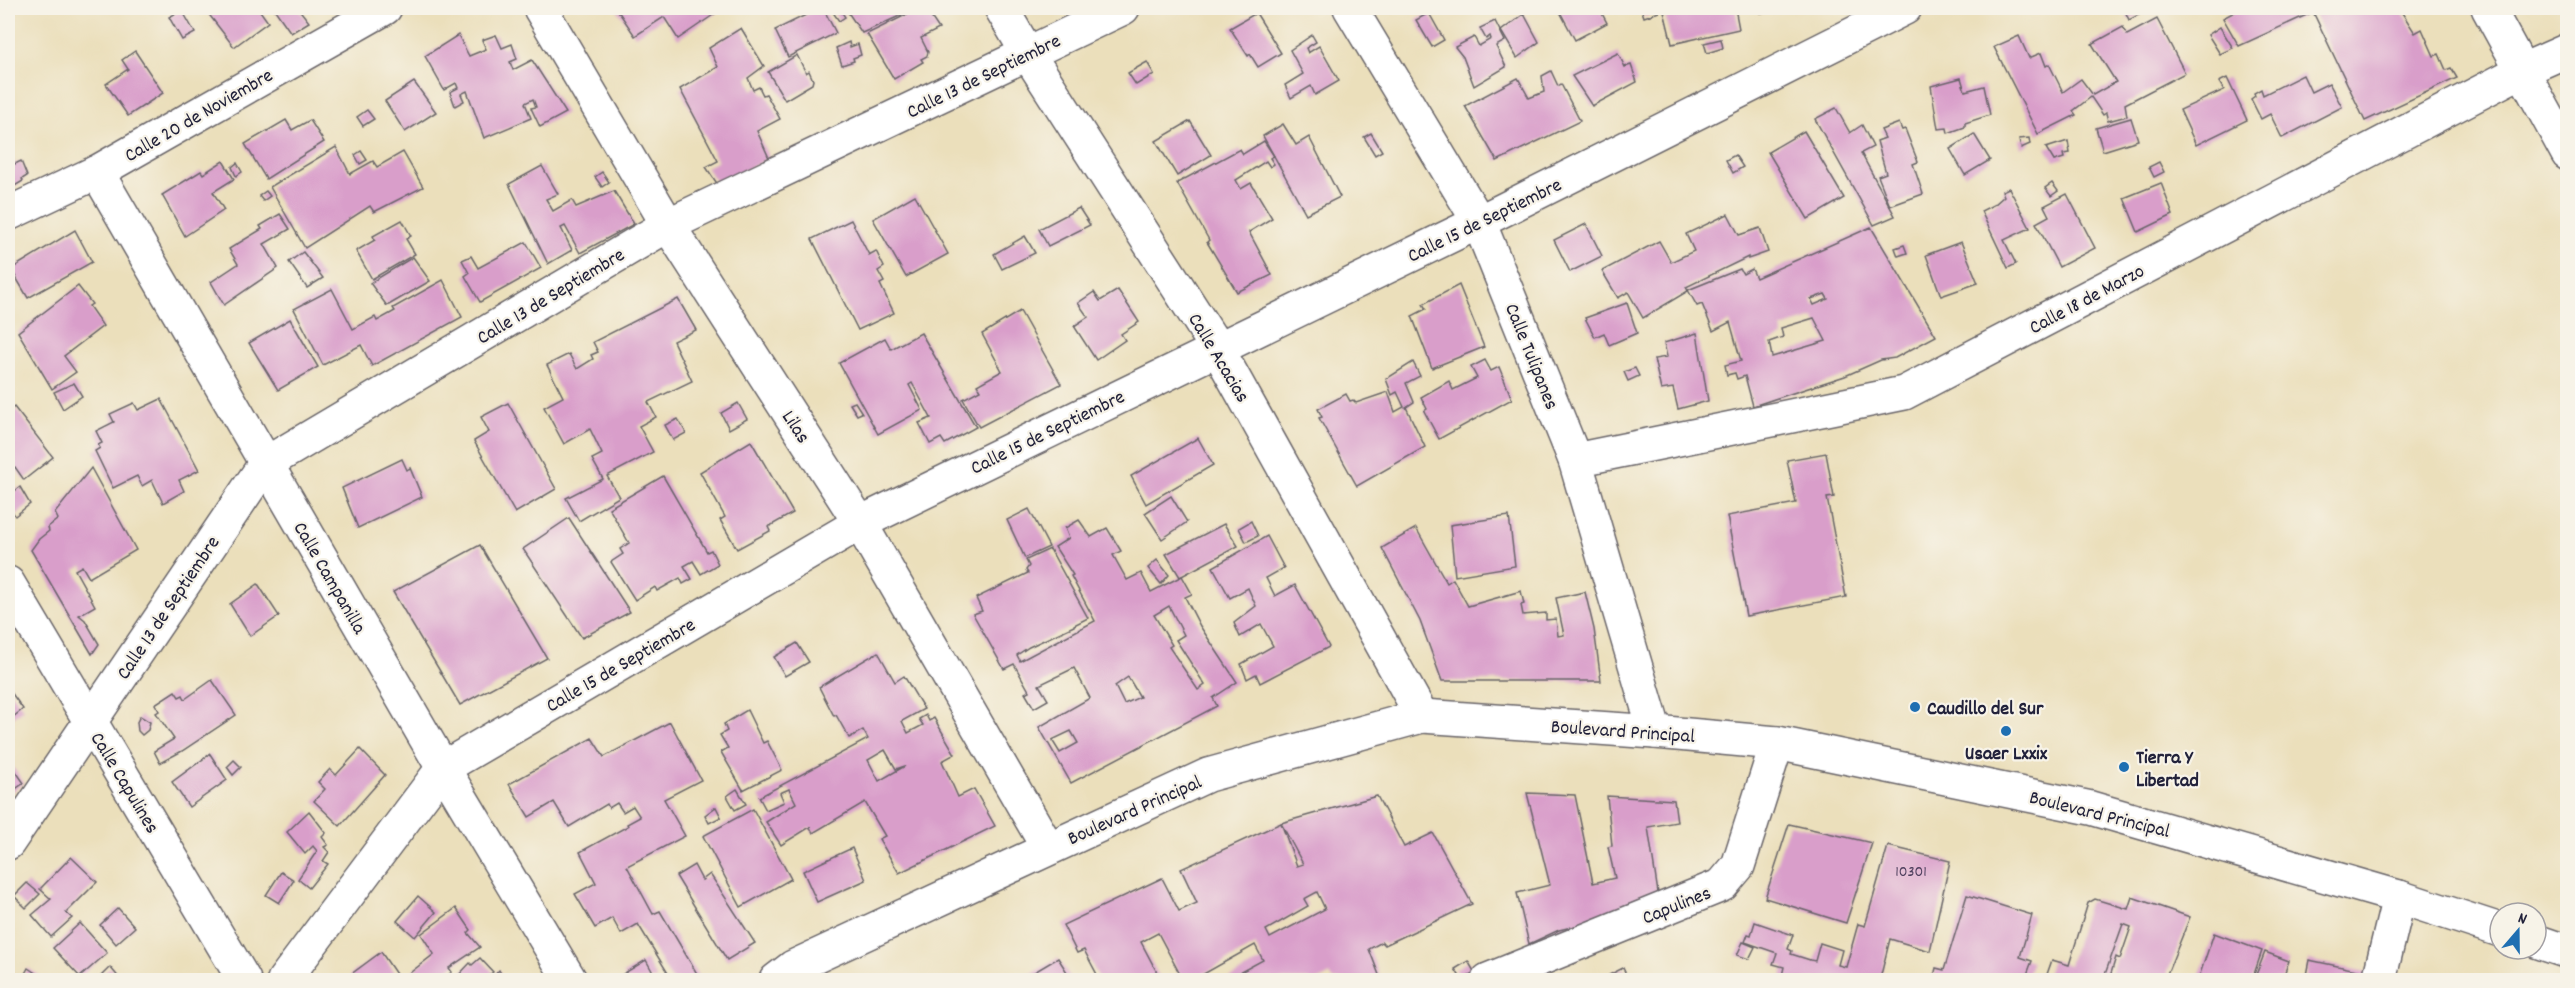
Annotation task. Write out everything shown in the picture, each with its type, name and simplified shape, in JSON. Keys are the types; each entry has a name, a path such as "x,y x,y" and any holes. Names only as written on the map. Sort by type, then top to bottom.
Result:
{"street":[{"name":"Calle 20 de Noviembre","path":"8,214 97,172 385,8"},
{"name":"Lilas","path":"540,8 668,225 860,523 1048,848"},
{"name":"Calle Acacias","path":"1001,8 1028,54 1218,348 1422,716"},
{"name":"Calle 13 de Septiembre","path":"8,843 89,720 265,464 668,225 1123,8"},
{"name":"Calle Tulipanes","path":"1350,8 1479,222 1575,460 1655,732"},
{"name":"Calle 15 de Septiembre","path":"284,981 443,768 860,523 1479,222 1905,8"},
{"path":"2488,8 2568,154"},
{"name":"Calle 18 de Marzo","path":"1575,460 1904,393 2523,70 2568,50"},
{"name":"Calle Campanilla","path":"97,172 265,464 570,981"},
{"name":"Calle Capulines","path":"8,583 244,981"},
{"name":"Boulevard Principal","path":"790,976 1048,848 1208,775 1422,716 1777,743 2091,808 2399,897 2488,926"},
{"name":"Capulines","path":"1488,981 1722,885 1738,866 1777,743"},
{"path":"2379,981 2399,897"},
{"path":"2548,945 2568,952"}],"building":[{"path":"204,8 258,8 268,22 234,47"},
{"path":"298,8 309,22 291,33 275,10"},
{"path":"616,8 716,8 719,11 678,39 664,17 635,36"},
{"path":"823,8 836,33 788,57 775,30"},
{"path":"830,8 839,8 845,17 839,21"},
{"path":"845,8 917,8 862,33"},
{"path":"920,8 925,8 939,29 921,38 928,52 927,56 921,59 923,62 894,79 867,34"},
{"path":"1558,8 1599,8 1607,23 1575,40"},
{"path":"1641,8 1658,8 1659,12 1644,17"},
{"path":"1666,8 1735,8 1739,29 1672,44 1664,11"},
{"path":"1760,8 1779,8 1761,13"},
{"path":"2132,8 2163,8 2151,14 2148,10 2129,20 2125,11"},
{"path":"2242,8 2399,8 2415,33 2422,29 2434,56 2439,54 2446,70 2451,68 2457,78 2365,121 2313,12 2239,46 2223,18"},
{"path":"182,10 195,33 182,40 169,17"},
{"path":"1256,13 1281,53 1258,67 1230,28"},
{"path":"1429,13 1444,40 1432,47 1416,20"},
{"path":"1524,14 1539,42 1517,58 1501,31"},
{"path":"2157,19 2185,73 2125,104 2127,116 2108,121 2106,113 2103,115 2091,97 2073,111 2076,115 2038,134 1994,47 2019,36 2029,58 2041,53 2046,66 2049,64 2063,92 2081,79 2093,95 2116,82 2092,44 2123,27 2127,35"},
{"path":"1495,21 1505,41 1496,46 1506,67 1474,86 1463,57 1455,47 1474,37 1479,46 1491,39 1490,36 1486,39 1480,28"},
{"path":"2220,27 2233,48 2220,54 2208,35"},
{"path":"741,28 764,66 748,78 753,90 759,87 763,95 766,94 780,119 757,131 769,158 718,185 706,167 718,161 680,89 718,67 709,48"},
{"path":"458,35 469,56 486,49 482,40 496,35 502,48 512,44 517,59 510,62 513,70 532,60 566,113 540,127 531,108 536,107 533,99 525,103 531,118 484,138 467,91 461,94 464,101 455,106 450,92 458,88 456,83 444,90 425,56"},
{"path":"1312,35 1316,42 1306,48 1308,53 1319,46 1339,81 1315,95 1311,86 1291,98 1285,85 1303,74 1290,50"},
{"path":"1721,39 1723,48 1707,53 1704,43"},
{"path":"849,42 850,47 858,44 861,55 853,58 854,61 842,65 836,48"},
{"path":"135,51 163,93 128,116 106,84 128,69 122,60"},
{"path":"1618,53 1625,67 1631,65 1637,82 1592,106 1572,76"},
{"path":"797,55 806,73 809,71 813,80 812,84 785,100 768,72"},
{"path":"1147,62 1154,74 1136,85 1128,73"},
{"path":"1551,71 1558,86 1561,84 1580,121 1497,161 1465,106 1518,78 1529,98 1544,92 1542,76"},
{"path":"2303,75 2311,92 2329,83 2342,107 2282,138 2270,114 2261,119 2251,99 2255,96 2254,93 2261,89 2263,95"},
{"path":"1961,78 1965,91 1984,86 1990,115 1965,123 1965,127 1948,133 1947,128 1938,129 1931,86"},
{"path":"2227,78 2247,120 2196,145 2180,110 2224,90 2219,82"},
{"path":"414,82 436,112 405,132 385,101"},
{"path":"1836,108 1850,133 1862,125 1873,147 1861,153 1895,216 1874,225 1815,119"},
{"path":"367,110 374,119 363,126 357,117"},
{"path":"2131,118 2138,140 2103,151 2096,128"},
{"path":"286,120 292,130 310,120 324,142 266,179 245,144"},
{"path":"1190,121 1211,155 1177,176 1156,141"},
{"path":"1899,123 1902,130 1905,129 1918,162 1913,164 1923,194 1890,206 1878,176 1886,173 1877,141 1885,138 1881,130"},
{"path":"1283,124 1296,145 1309,137 1340,197 1306,214 1263,136"},
{"path":"1804,131 1844,198 1808,219 1768,152"},
{"path":"1371,133 1382,151 1375,155 1364,137"},
{"path":"1974,134 1990,160 1965,175 1950,149"},
{"path":"2029,138 2030,144 2021,148 2019,139"},
{"path":"1264,141 1274,156 1270,158 1274,164 1270,167 1266,161 1236,180 1241,189 1251,183 1272,218 1249,232 1272,275 1237,292 1207,242 1209,240 1177,183 1240,149 1243,154"},
{"path":"2068,141 2070,153 2063,154 2064,158 2054,161 2046,148"},
{"path":"336,147 350,174 373,161 377,167 403,152 423,187 374,212 370,206 305,248 270,187"},
{"path":"8,151 15,164 21,161 27,176 8,190"},
{"path":"361,151 367,160 360,164 355,155"},
{"path":"1735,155 1743,167 1733,173 1726,160"},
{"path":"223,161 234,179 213,192 224,210 185,236 162,195 201,171 203,174"},
{"path":"2159,162 2164,172 2154,177 2149,167"},
{"path":"237,163 242,172 236,176 232,167"},
{"path":"542,166 558,194 546,199 553,211 572,200 576,207 614,191 634,224 580,253 565,226 561,228 572,250 548,264 509,184"},
{"path":"602,172 609,182 602,187 595,177"},
{"path":"2052,183 2058,191 2051,196 2045,188"},
{"path":"2161,183 2173,215 2138,232 2124,198"},
{"path":"2009,188 2030,228 2004,240 2016,264 2008,268 1981,211 1995,204 2004,196 2002,191"},
{"path":"266,191 270,196 263,201 259,196"},
{"path":"2067,194 2095,248 2059,267 2036,223 2049,216 2044,206"},
{"path":"915,195 948,254 906,277 873,219"},
{"path":"1079,208 1090,225 1048,246 1039,229"},
{"path":"280,214 290,229 264,244 278,268 224,305 211,282 238,264 229,249 262,229 260,226"},
{"path":"1728,214 1739,235 1760,228 1768,252 1748,259 1748,257 1686,287 1688,291 1643,318 1628,292 1618,298 1602,271 1659,241 1671,262 1694,251 1686,234"},
{"path":"402,220 411,236 406,239 415,254 372,279 356,251 375,240 373,236"},
{"path":"851,220 869,255 876,251 884,267 878,271 884,282 880,284 894,313 858,330 812,239"},
{"path":"1586,224 1602,256 1570,272 1554,240"},
{"path":"1871,227 1936,336 1895,358 1881,360 1845,376 1753,406 1745,376 1737,379 1735,373 1727,375 1725,365 1741,361 1730,322 1713,331 1702,304 1697,306 1688,290 1740,269 1743,274 1752,269 1756,278","holes":["1825,294 1828,299 1814,305 1811,299","1814,318 1826,341 1772,357 1769,342 1783,337 1781,328"]},
{"path":"75,230 92,262 28,298 11,269"},
{"path":"1025,236 1035,253 1002,269 994,254"},
{"path":"526,242 541,268 480,302 465,276 469,273 462,260 471,256 478,268"},
{"path":"1961,242 1978,283 1941,296 1926,255"},
{"path":"1904,245 1907,253 1898,256 1895,248"},
{"path":"303,252 323,278 307,288 289,262"},
{"path":"413,257 430,281 387,306 370,283"},
{"path":"443,280 462,317 372,366 361,345 323,365 294,309 332,289 353,329 375,317 377,321 395,311 393,308"},
{"path":"1459,285 1484,347 1432,368 1412,316 1426,309 1423,304"},
{"path":"78,286 92,304 89,306 103,326 64,356 76,372 52,389 18,332"},
{"path":"1118,290 1139,322 1121,334 1125,340 1096,360 1074,326 1088,317 1078,303 1094,292 1100,301"},
{"path":"678,299 696,330 673,341 692,381 648,402 656,417 639,426 653,452 607,476 619,497 579,521 566,498 603,479 592,459 602,454 590,429 564,444 544,407 563,397 547,365 569,354 577,369 593,359 591,355 598,352 593,342"},
{"path":"1627,303 1637,333 1609,345 1604,333 1595,337 1585,318"},
{"path":"1020,311 1061,384 979,427 963,399 980,390 977,385 1002,371 982,334"},
{"path":"290,319 318,367 278,390 249,343"},
{"path":"921,333 976,427 945,444 941,438 930,444 919,423 931,418 912,383 909,385 922,410 878,434 839,363 885,338 891,349"},
{"path":"1697,333 1708,401 1678,409 1673,388 1661,390 1654,359 1667,357 1664,343"},
{"path":"1485,360 1491,371 1499,367 1512,399 1439,439 1424,411 1427,409 1421,397 1449,381 1453,390 1477,378 1471,367"},
{"path":"1413,362 1420,376 1406,383 1414,402 1406,407 1425,447 1357,486 1319,418 1322,417 1318,409 1346,394 1350,401 1353,400 1356,403 1388,392 1395,412 1404,407 1397,392 1392,395 1386,379"},
{"path":"1635,368 1639,376 1628,381 1624,372"},
{"path":"74,383 82,396 63,409 54,392"},
{"path":"161,399 199,470 179,480 184,491 163,503 152,480 142,486 137,476 113,488 95,451 102,443 96,431 114,422 110,414 134,403 138,410"},
{"path":"855,402 862,413 857,415 850,404"},
{"path":"508,403 556,489 515,513 474,441 489,432 481,417"},
{"path":"738,403 747,419 729,429 721,413"},
{"path":"14,407 53,457 24,480 15,467 8,472 8,438 12,435 8,429 8,419 11,416 8,412"},
{"path":"678,419 686,433 673,440 665,425"},
{"path":"1198,438 1213,465 1146,504 1131,476"},
{"path":"751,441 793,513 768,527 770,531 737,549 720,520 725,517 700,472"},
{"path":"1826,453 1834,497 1827,498 1846,597 1746,616 1727,516 1796,503 1787,460"},
{"path":"402,459 407,470 410,468 422,497 358,528 342,488"},
{"path":"91,468 136,550 89,578 82,566 75,570 95,606 79,615 85,620 99,644 92,654 31,550 49,531 48,527 58,519 55,513"},
{"path":"663,476 707,552 711,550 718,564 701,574 693,561 684,566 692,579 683,584 680,578 657,591 655,587 635,600 611,562 623,554 620,549 629,543 609,508"},
{"path":"20,487 30,504 15,516 8,505 8,496"},
{"path":"1171,496 1187,522 1162,539 1145,513"},
{"path":"1029,509 1049,547 1025,558 1007,520"},
{"path":"1509,516 1515,566 1455,576 1450,525"},
{"path":"569,518 630,612 582,638 523,549"},
{"path":"1079,520 1091,537 1107,528 1121,551 1113,555 1127,580 1141,573 1151,592 1182,576 1192,594 1185,597 1200,626 1237,682 1213,698 1217,706 1071,783 1039,727 1090,698 1074,668 1039,685 1048,700 1034,708 1025,693 1029,691 1014,664 1004,669 973,614 982,611 976,598 1028,573 1026,570 1029,566 1026,560 1050,549 1088,618 1029,647 1017,655 1020,661 1095,621 1071,576 1073,575 1055,547 1069,538 1065,528","holes":["1169,606 1184,635 1176,640 1205,685 1198,690 1169,647 1172,645 1154,615","1128,677 1140,697 1124,704 1115,686","1071,731 1078,743 1060,753 1052,740"]},
{"path":"1251,521 1258,536 1246,542 1239,528"},
{"path":"1224,524 1238,546 1180,577 1166,554"},
{"path":"1416,528 1447,583 1453,579 1468,606 1521,591 1524,604 1521,605 1523,615 1546,613 1546,620 1556,619 1558,636 1564,635 1556,598 1585,592 1594,629 1601,681 1442,681 1420,621 1382,548"},
{"path":"1267,536 1284,568 1266,578 1275,596 1295,585 1329,647 1260,683 1256,674 1247,679 1241,664 1273,646 1261,624 1240,637 1234,623 1256,606 1248,588 1230,598 1213,567"},
{"path":"480,545 547,658 460,705 393,592"},
{"path":"1157,560 1169,575 1161,584 1148,568"},
{"path":"258,584 279,616 250,636 230,604"},
{"path":"797,643 809,662 785,676 774,657"},
{"path":"878,652 895,682 904,676 924,709 902,721 908,733 923,725 919,719 926,715 929,721 934,718 955,754 942,761 958,797 974,789 995,826 899,873 879,839 885,836 865,802 813,833 810,827 781,845 766,822 796,803 789,789 780,793 784,802 766,810 759,797 868,739 863,730 849,738 819,687","holes":["885,750 896,769 905,766 879,781 868,760"]},
{"path":"212,680 236,715 160,763 154,751 174,739 156,713 159,711 155,704 175,691 179,697 183,695 185,699"},
{"path":"8,688 23,709 8,721"},
{"path":"747,710 763,743 767,741 782,770 743,790 721,752 728,748 720,735 727,731 724,724"},
{"path":"140,716 150,722 148,730 142,735 138,731 137,722"},
{"path":"670,722 701,780 664,799 685,836 627,866 653,914 660,911 699,977 694,980 672,980 638,924 621,934 612,918 595,928 575,894 596,883 580,852 640,817 633,806 623,812 617,803 609,808 607,804 569,827 554,802 529,817 509,784 592,738 604,757"},
{"path":"360,749 385,775 340,826 314,801 325,789 318,782 330,769 336,775"},
{"path":"210,754 227,780 189,807 172,782"},
{"path":"8,760 24,783 8,794"},
{"path":"234,760 241,767 233,775 227,767"},
{"path":"737,789 746,804 735,810 727,796"},
{"path":"1527,793 1575,795 1593,883 1615,878 1608,847 1612,846 1607,796 1674,800 1677,822 1648,827 1660,906 1559,930 1529,944 1517,893 1550,885"},
{"path":"1377,796 1404,847 1433,833 1472,904 1385,945 1382,942 1369,949 1381,980 1332,980 1329,975 1319,980 1226,980 1263,960 1255,945 1193,980 1183,980 1158,933 1141,942 1161,980 1100,980 1084,950 1077,953 1063,925 1162,878 1179,911 1197,903 1181,869 1281,823","holes":["1281,823 1303,864 1297,866","1317,892 1325,909 1270,938 1266,930 1308,906 1304,899"]},
{"path":"716,807 721,817 709,823 705,815"},
{"path":"753,809 791,879 741,907 703,836"},
{"path":"309,811 326,833 322,837 328,845 324,847 329,852 323,861 328,864 309,888 298,879 317,851 313,846 305,854 287,832"},
{"path":"1789,824 1872,843 1846,923 1765,898"},
{"path":"1888,846 1950,861 1930,951 1890,939 1880,979 1781,980 1784,967 1773,964 1777,953 1745,942 1748,934 1751,935 1755,922 1793,935 1788,949 1792,951 1791,954 1815,961 1820,943 1842,950 1838,965 1846,967 1858,924 1865,926"},
{"path":"852,848 866,880 817,902 803,871"},
{"path":"71,857 97,882 66,913 72,918 51,937 32,915 51,899 40,889"},
{"path":"694,865 702,880 710,874 755,943 727,960 676,876"},
{"path":"281,872 294,880 279,903 266,895"},
{"path":"27,883 40,894 26,908 14,896"},
{"path":"1967,895 2032,915 2020,957 2032,961 2025,980 1933,980 1936,968 1944,970"},
{"path":"418,896 436,912 415,937 397,921"},
{"path":"2132,897 2190,917 2167,974 2170,975 2168,980 2109,980 2116,957 2120,959 2131,927 2123,924 2103,980 2045,980 2052,960 2069,965 2088,903 2095,899 2128,909"},
{"path":"118,908 135,927 116,944 100,925"},
{"path":"456,908 471,930 468,933 480,947 449,968 452,972 443,980 403,980 434,954 421,934"},
{"path":"80,923 107,953 80,977 53,948"},
{"path":"2214,933 2262,951 2252,980 2198,980"},
{"path":"1743,942 1755,947 1749,959 1737,955"},
{"path":"381,952 400,980 354,980 350,975"},
{"path":"2265,952 2289,961 2282,980 2254,980"},
{"path":"480,958 493,972 484,980 454,980 470,963 472,965"},
{"path":"1058,958 1072,980 1021,980"},
{"path":"646,960 657,980 626,980 623,974"},
{"path":"2309,960 2371,973 2370,980 2305,980"},
{"path":"1468,961 1475,973 1462,980 1455,969"},
{"path":"110,967 121,980 97,980"},
{"path":"28,968 46,980 11,980 15,974 22,979"},
{"path":"1623,968 1629,980 1612,980 1609,975"},
{"path":"499,970 503,977 491,980"}],"place":[{"name":"Caudillo del Sur","path":"1915,707"},
{"name":"Usaer Lxxix","path":"2006,731"},
{"name":"Tierra Y Libertad","path":"2124,767"}]}
